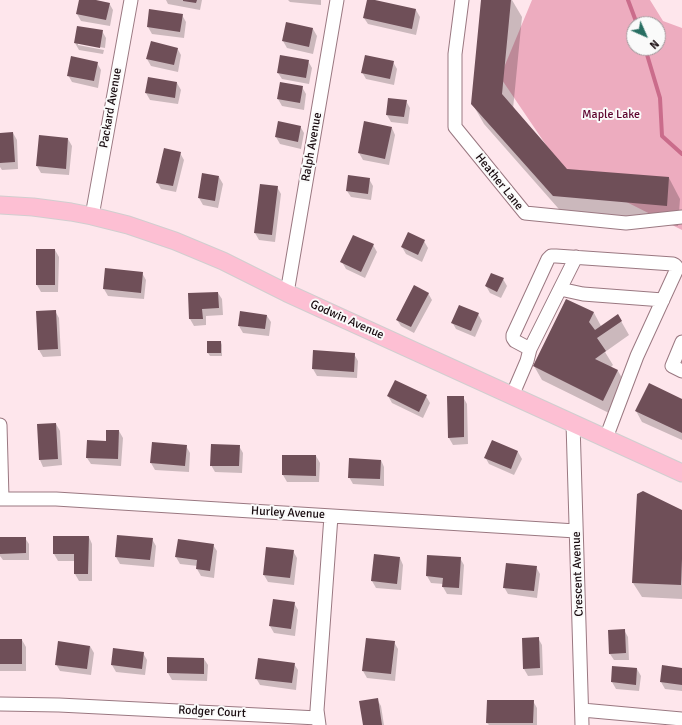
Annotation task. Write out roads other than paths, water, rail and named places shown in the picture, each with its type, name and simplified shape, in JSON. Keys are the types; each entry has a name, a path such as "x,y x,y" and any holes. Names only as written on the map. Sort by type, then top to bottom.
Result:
{"main road":[{"name":"Godwin Avenue","path":"0,205 33,207 92,216 128,225 175,241 223,261 287,293 682,473"}],"street":[{"name":"Packard Avenue","path":"92,216 131,0"},
{"name":"Ralph Avenue","path":"287,293 337,0"},
{"name":"Heather Lane","path":"462,0 455,54 455,127 525,213 626,223 682,217"},
{"path":"530,349 515,341 513,335 551,256 673,264 676,266 676,271 637,356 606,438"},
{"path":"512,396 527,361 530,349 576,257"},
{"path":"560,289 583,294 663,300"},
{"path":"682,342 672,366 682,371"},
{"name":"Crescent Avenue","path":"573,424 582,725"},
{"path":"0,425 1,498"},
{"name":"Hurley Avenue","path":"1,498 56,499 576,531"},
{"name":"Rodger Court","path":"0,704 59,705 318,721 318,694 331,516"},
{"path":"582,710 682,719"}],"waterway":[{"path":"628,0 634,16"},
{"path":"647,56 660,98 662,136 682,154"}],"park label":[{"name":"Maple Lake","path":"611,115"}]}
